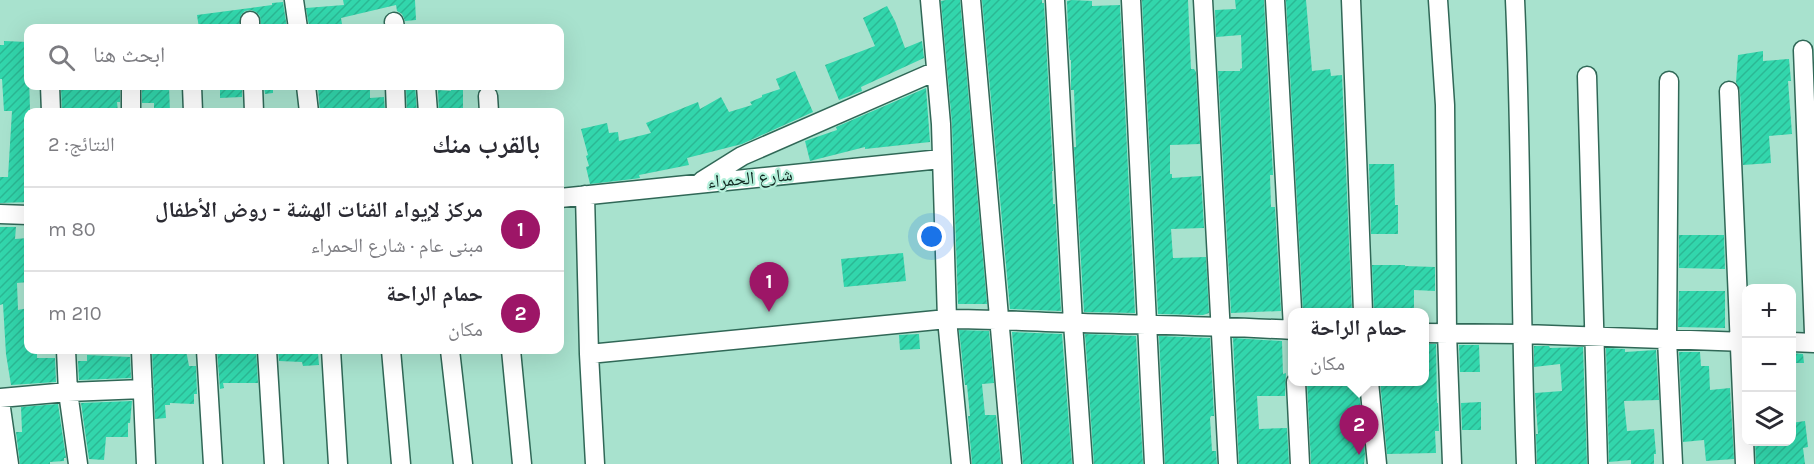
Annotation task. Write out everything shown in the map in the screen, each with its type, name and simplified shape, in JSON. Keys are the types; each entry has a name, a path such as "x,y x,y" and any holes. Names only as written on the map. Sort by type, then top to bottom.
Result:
{"street":[{"path":"294,0 297,24"},
{"path":"930,0 941,124 947,319 961,464"},
{"path":"971,0 1012,464"},
{"path":"1055,0 1083,464"},
{"path":"1131,0 1154,464"},
{"path":"1203,0 1228,464"},
{"path":"1275,0 1292,308"},
{"path":"1351,0 1363,308"},
{"path":"1438,0 1445,105 1447,333 1452,464"},
{"path":"1515,0 1520,111 1521,334 1526,464"},
{"path":"1803,50 1814,333"},
{"path":"700,183 742,156 936,71"},
{"path":"1587,76 1598,464"},
{"path":"1669,81 1667,339 1673,464"},
{"path":"50,90 51,108"},
{"path":"131,90 131,108"},
{"path":"192,90 193,108"},
{"path":"253,90 254,108"},
{"path":"306,90 309,108"},
{"path":"395,90 396,108"},
{"path":"426,90 428,108"},
{"path":"1729,91 1743,338"},
{"name":"شارع الحمراء","path":"564,198 941,159"},
{"path":"585,195 589,354 595,464"},
{"path":"0,214 24,215"},
{"path":"589,354 947,319 1288,329"},
{"path":"1429,333 1742,341"},
{"path":"1796,342 1814,343"},
{"path":"66,354 68,392 78,464"},
{"path":"141,354 146,464"},
{"path":"206,354 213,464"},
{"path":"267,354 274,464"},
{"path":"331,354 338,464"},
{"path":"392,354 401,464"},
{"path":"450,354 463,464"},
{"path":"511,354 522,464"},
{"path":"1296,386 1300,464"},
{"path":"1369,386 1377,464"},
{"path":"9,464 0,400 68,392 143,389"},
{"path":"1744,392 1745,464"}],"building":[{"path":"343,0 415,0 416,20 405,21 402,14 397,11 396,5 341,18 342,24 309,24 306,8 344,5"},
{"path":"960,0 987,304 958,304 952,124 941,1"},
{"path":"982,0 1042,0 1044,3 1053,204 1055,204 1061,311 1010,309"},
{"path":"1142,0 1188,0 1191,69 1196,72 1200,144 1170,145 1170,174 1172,178 1201,176 1204,228 1171,229 1173,258 1206,257 1209,313 1203,315 1158,314"},
{"path":"1235,0 1264,0 1273,175 1270,175 1271,207 1275,207 1281,311 1231,313 1218,71 1240,71 1242,68 1241,35 1216,37 1215,10 1236,9"},
{"path":"1286,0 1306,0 1312,71 1330,69 1331,76 1342,75 1352,308 1303,308"},
{"path":"1067,1 1092,1 1092,6 1120,5 1135,313 1084,312 1074,147 1076,147 1074,90 1071,90 1068,34"},
{"path":"283,2 286,24 261,24 260,16 251,10 241,15 240,24 198,24 197,15 272,5 272,3"},
{"path":"887,6 905,48 922,41 924,58 861,87 862,91 839,100 825,65 875,46 863,18"},
{"path":"4,41 24,42 24,90 29,90 30,108 24,108 24,202 0,203 0,177 8,177 12,111 4,111 2,79 0,79 0,45 4,45"},
{"path":"1763,51 1763,61 1789,59 1791,81 1788,81 1792,134 1769,136 1771,163 1743,165 1740,91 1736,82 1738,55"},
{"path":"795,71 813,112 742,144 687,158 689,165 639,175 640,178 590,184 586,167 589,166 586,156 588,155 581,129 607,123 609,133 618,132 619,141 651,133 646,123 698,102 700,109 721,97 729,112 752,105 750,102 762,95 780,89 776,79"},
{"path":"926,88 930,142 865,149 865,147 810,161 805,141 837,130 836,127"},
{"path":"61,90 120,90 118,108 62,108"},
{"path":"142,90 169,90 170,108 154,108 154,103 142,103"},
{"path":"220,90 242,90 242,97 220,98"},
{"path":"264,90 273,90 273,93 265,94"},
{"path":"318,90 370,90 370,98 384,97 385,108 320,108"},
{"path":"406,90 415,90 417,108 407,108"},
{"path":"438,90 463,90 463,108 439,108"},
{"path":"1369,164 1394,164 1398,234 1371,234"},
{"path":"0,227 16,227 15,239 24,238 24,282 17,283 18,310 24,309 24,354 37,354 37,358 55,358 56,382 11,385 6,354 3,304 0,305"},
{"path":"1679,235 1724,235 1725,269 1679,268"},
{"path":"903,253 906,281 844,287 841,259"},
{"path":"1372,265 1435,267 1435,291 1414,290 1414,308 1374,308"},
{"path":"1679,291 1725,291 1725,328 1678,327"},
{"path":"959,330 989,331 994,383 982,384 985,415 996,415 1001,464 972,464 967,385 965,385"},
{"path":"1012,332 1062,334 1072,464 1023,464"},
{"path":"919,334 920,349 900,350 899,335"},
{"path":"1085,334 1136,336 1143,464 1094,464"},
{"path":"1159,336 1210,338 1214,416 1210,418 1212,451 1216,451 1217,464 1165,464"},
{"path":"1233,338 1282,341 1283,374 1286,373 1285,396 1257,396 1259,429 1287,428 1289,464 1239,464"},
{"path":"1429,344 1436,344 1439,431 1435,431 1436,453 1387,454 1380,386 1429,386"},
{"path":"1459,345 1479,345 1480,372 1460,372"},
{"path":"1534,346 1583,347 1587,464 1537,464 1536,434 1538,434 1535,393 1562,391 1560,364 1534,367"},
{"path":"1606,348 1625,349 1625,352 1656,350 1659,400 1624,401 1627,431 1654,429 1656,454 1654,454 1654,464 1631,464 1631,460 1609,462"},
{"path":"1679,352 1700,352 1701,366 1709,366 1710,390 1730,388 1734,459 1706,461 1704,440 1683,442"},
{"path":"1796,353 1803,354 1804,363 1796,363"},
{"path":"152,354 187,354 189,366 196,366 197,394 194,394 194,404 170,403 170,405 165,405 166,418 155,419"},
{"path":"217,354 256,354 258,383 223,383 224,388 220,389"},
{"path":"278,354 318,354 319,365 303,366 302,362 279,361"},
{"path":"87,355 130,357 131,378 79,380 78,361 87,361"},
{"path":"1307,386 1358,386 1364,464 1311,464"},
{"path":"132,401 128,437 106,437 104,460 89,459 81,403"},
{"path":"1481,402 1481,430 1462,430 1461,403"},
{"path":"58,404 66,458 64,461 50,462 50,464 20,464 16,432 22,432 21,407"},
{"path":"1805,421 1808,447 1803,448 1805,464 1756,464 1755,446 1796,446 1796,422"}],"place":[{"name":"مركز لإيواء الفئات الهشة - روض الأطفال","path":"769,312"},
{"name":"حمام الراحة","path":"1359,455"}]}
